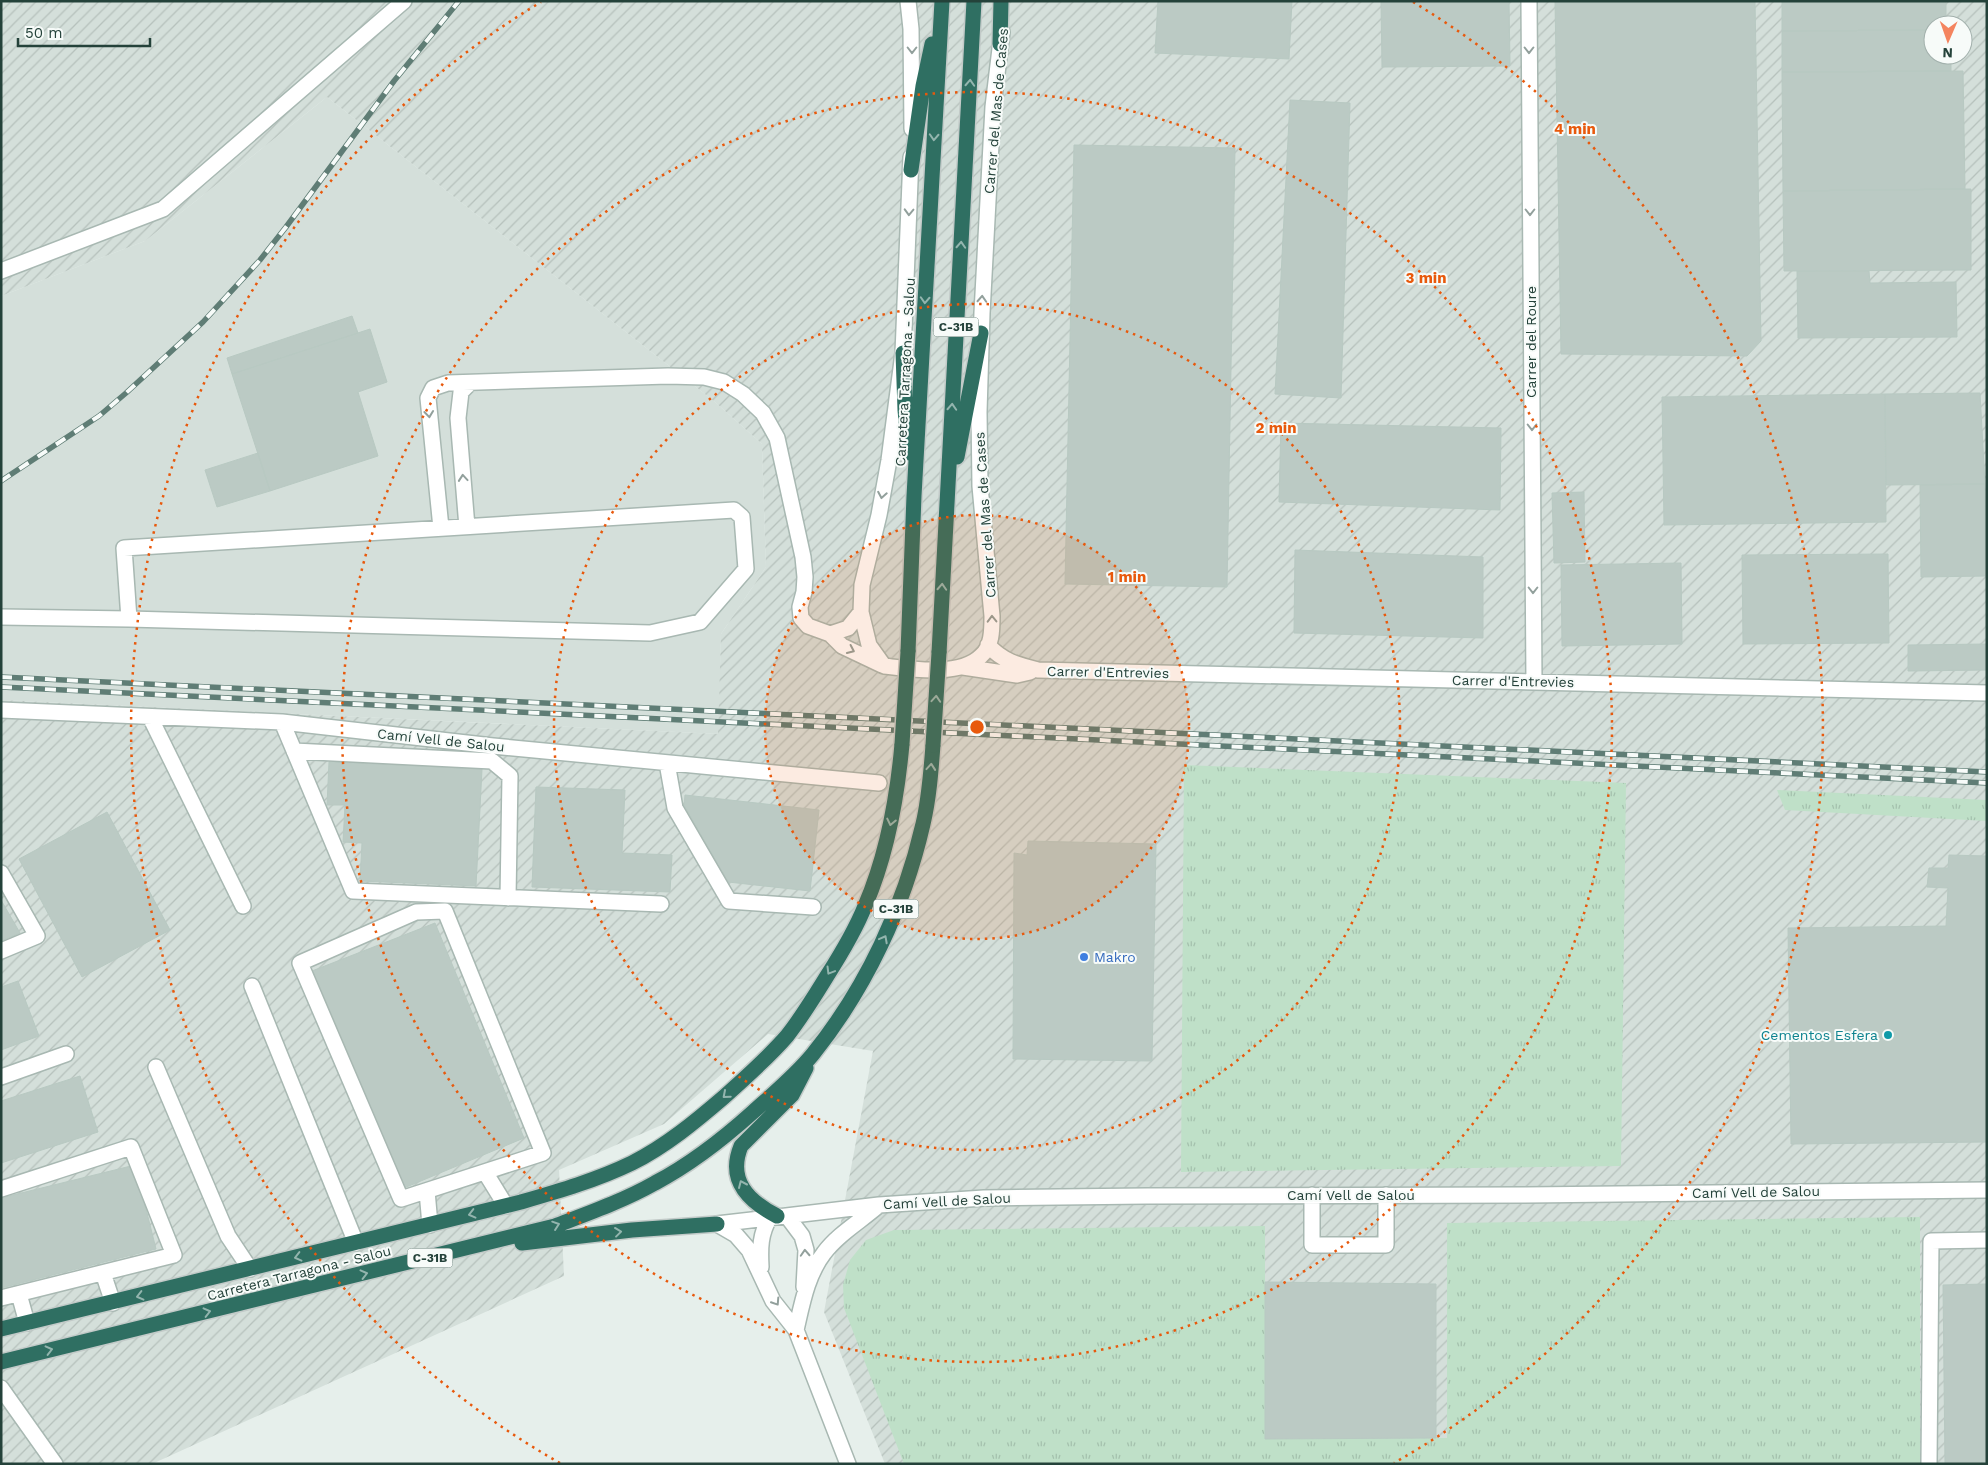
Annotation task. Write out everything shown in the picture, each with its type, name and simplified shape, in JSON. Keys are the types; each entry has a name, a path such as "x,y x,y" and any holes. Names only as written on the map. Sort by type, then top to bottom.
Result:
{"highway":[{"path":"910,170 923,86 942,1"},
{"name":"Carretera Tarragona - Salou","path":"1,1329 506,1206 584,1182 632,1163 656,1150 700,1118 762,1063 806,1010 831,970 865,907 885,848 900,774 942,1"},
{"name":"C-31B","path":"945,528 974,1"},
{"path":"1000,44 1001,1"},
{"path":"945,528 969,387 981,333"},
{"path":"904,353 905,410 914,496"},
{"name":"Carretera Tarragona - Salou","path":"1,1362 555,1226 626,1198 656,1183 693,1160 735,1128 770,1097 812,1055 846,1007 889,928 907,879 923,824 933,745 945,528"},
{"path":"778,1216 761,1208 746,1194 737,1174 738,1154 741,1146 792,1095 812,1055"},
{"path":"465,1249 632,1230 718,1224"}],"street":[{"path":"1,271 163,209 404,1"},
{"path":"884,666 869,645 861,612 862,585 881,506 904,353 912,121 912,29 908,1"},
{"name":"Carrer del Mas de Cases","path":"988,645 991,638 992,616 980,486 981,333 993,107 1000,44 1008,1"},
{"name":"Carrer del Roure","path":"1529,1 1534,682"},
{"path":"441,528 428,398 433,388 448,383 704,376 724,382 743,394 763,413 777,438 803,557 804,592 800,607 801,618 808,626 830,634 842,646 884,666 923,670 963,667 982,656 988,645"},
{"path":"467,527 458,418 461,392 470,383"},
{"path":"1,617 650,633 700,622 746,569 742,517 734,510 124,548 129,620"},
{"path":"830,634 848,628 861,612"},
{"name":"Carrer d'Entrevies","path":"988,645 997,655 1014,664 1038,670 1987,693"},
{"name":"Carrer d'Entrevies","path":"963,667 1016,675 1038,670"},
{"name":"Camí Vell de Salou","path":"1,710 282,722 667,763 879,783"},
{"path":"150,717 243,906"},
{"path":"282,722 353,891 661,904"},
{"path":"294,751 492,762 510,776 508,898"},
{"path":"667,763 675,808 729,900 813,907"},
{"path":"1,873 37,936 1,951"},
{"path":"416,912 444,912 543,1153 485,1172 401,1200 300,963 416,912"},
{"path":"252,986 356,1243"},
{"path":"1,1077 66,1054"},
{"path":"156,1067 228,1236 250,1269"},
{"path":"1,1190 131,1147 174,1255 1,1298"},
{"path":"485,1172 506,1206"},
{"name":"Camí Vell de Salou","path":"718,1224 879,1205 984,1198 1987,1190"},
{"path":"427,1191 430,1225"},
{"path":"1312,1195 1312,1245 1386,1245 1386,1195"},
{"path":"796,1330 810,1278 824,1253 848,1229 879,1205"},
{"path":"761,1271 760,1243 763,1229 778,1216 802,1236 806,1250 803,1275 804,1296"},
{"path":"718,1224 736,1235 749,1250 761,1271 774,1301 796,1330 848,1464"},
{"path":"1929,1464 1931,1241 1987,1240"},
{"path":"103,1272 113,1302"},
{"path":"19,1294 27,1323"},
{"path":"1,1388 55,1464"}],"shaded area":[{"path":"1,1 1987,1 1987,1464 885,1464 824,1312 873,1051 768,1034 664,1124 559,1170 564,1276 152,1464 1,1464 1,700 718,734 721,634 766,567 762,444 715,402 327,97 145,241 1,296"},
{"path":"327,97 715,402 762,444 766,567 721,634 719,734 1,700 1,296 145,241"}],"green space":[{"path":"1184,765 1626,783 1621,1166 1181,1172"},
{"path":"1777,790 1987,800 1987,821 1785,810"},
{"path":"1920,1217 1920,1464 904,1464 844,1308 843,1285 850,1260 866,1240 894,1230 1265,1226 1265,1439 1447,1438 1447,1223"}],"building":[{"path":"1158,1 1292,1 1289,59 1155,53"},
{"path":"1381,1 1509,1 1510,66 1382,67"},
{"path":"1555,1 1755,1 1761,341 1747,356 1561,354"},
{"path":"1782,1 1946,1 1946,15 1923,15 1923,30 1782,31"},
{"path":"1923,30 1923,65 1951,65 1951,71 1782,72 1782,31"},
{"path":"1963,71 1965,189 1783,191 1782,72"},
{"path":"1290,100 1350,103 1341,398 1275,394"},
{"path":"1074,145 1235,148 1227,587 1065,584"},
{"path":"1971,189 1971,270 1784,271 1783,191"},
{"path":"1797,271 1869,271 1870,283 1956,282 1957,337 1798,338"},
{"path":"352,316 358,333 232,374 227,358"},
{"path":"370,329 387,382 358,392 378,456 270,491 232,374"},
{"path":"1980,393 1985,484 1886,485 1885,394"},
{"path":"1885,394 1886,522 1664,525 1662,397"},
{"path":"1281,423 1501,428 1500,510 1279,502"},
{"path":"258,453 270,491 217,507 205,470"},
{"path":"1985,484 1987,576 1921,577 1920,485"},
{"path":"1584,492 1585,562 1554,563 1552,493"},
{"path":"1295,550 1483,557 1483,638 1294,633"},
{"path":"1888,554 1889,643 1743,644 1742,555"},
{"path":"1681,563 1682,644 1562,646 1561,565"},
{"path":"1987,644 1987,670 1908,671 1908,645"},
{"path":"329,762 482,769 476,886 360,881 362,843 343,842 345,805 327,805"},
{"path":"536,787 625,790 622,853 672,855 670,892 532,887"},
{"path":"685,795 819,810 810,891 728,882 684,805"},
{"path":"107,812 170,930 82,977 19,859"},
{"name":"Makro","path":"1028,841 1156,844 1152,1061 1013,1059 1014,853 1027,855"},
{"name":"Cementos Esfera","path":"1949,855 1987,856 1987,1142 1791,1144 1788,928 1946,926 1948,888 1927,887 1929,868 1948,868"},
{"path":"1,900 20,933 1,941"},
{"path":"435,923 524,1138 404,1188 312,971"},
{"path":"18,981 39,1036 1,1050 1,987"},
{"path":"80,1076 98,1132 1,1163 1,1101"},
{"path":"135,1165 156,1249 1,1288 1,1198"},
{"path":"1265,1282 1436,1284 1436,1438 1265,1439"},
{"path":"1987,1284 1987,1464 1945,1464 1943,1285"}],"railway":[{"path":"1,481 99,416 203,322 260,260 394,81 459,1"},
{"path":"1,677 1987,772"},
{"path":"1,687 1987,783"}],"place":[{"name":"Makro","path":"1084,957"},
{"name":"Cementos Esfera","path":"1888,1035"}]}
